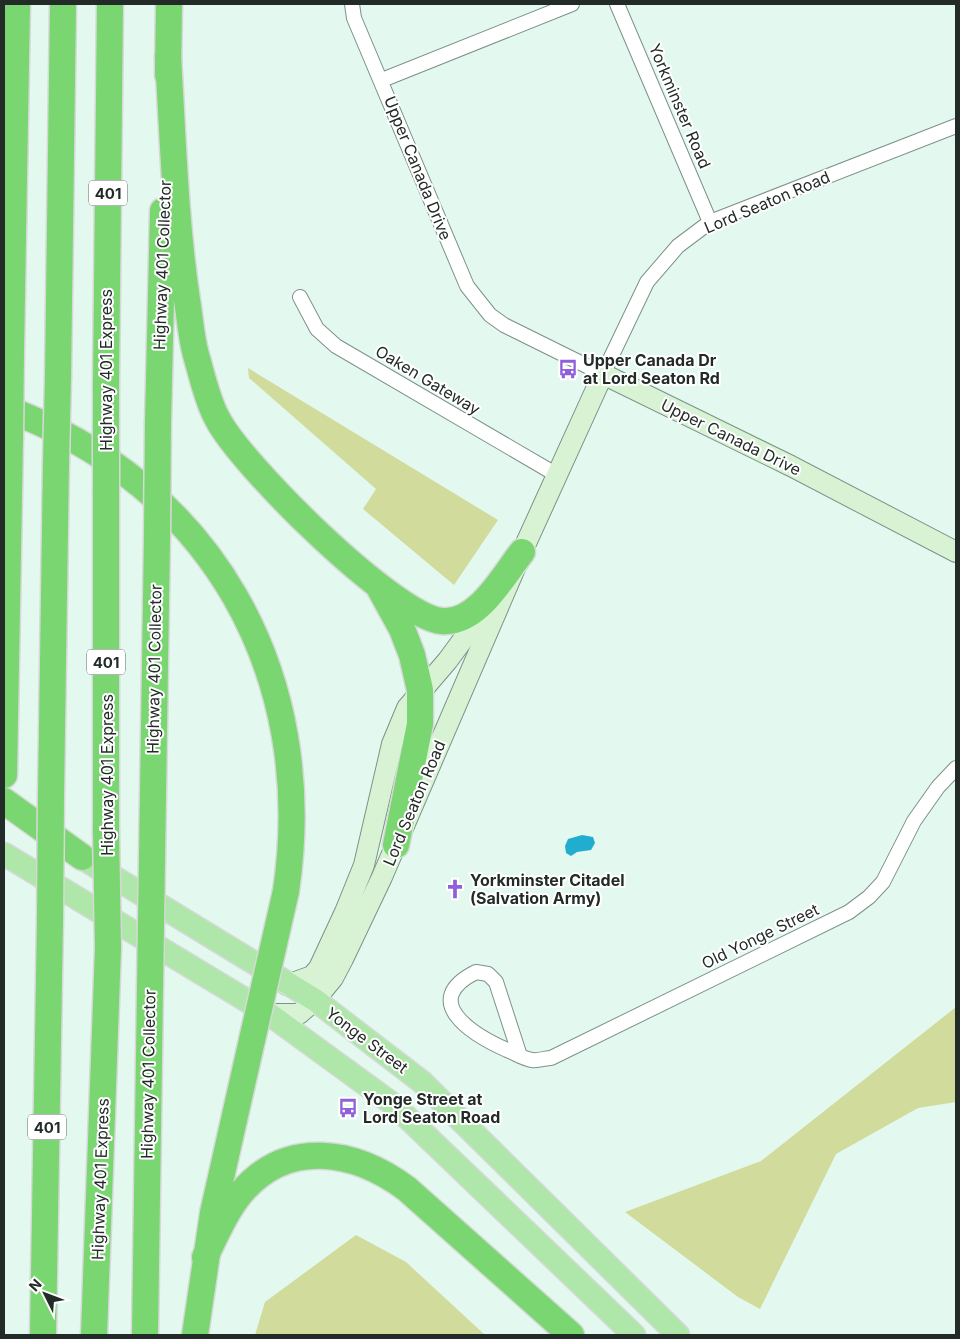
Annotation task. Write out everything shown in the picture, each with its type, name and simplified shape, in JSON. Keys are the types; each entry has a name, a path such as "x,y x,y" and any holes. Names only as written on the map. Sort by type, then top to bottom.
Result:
{"highway":[{"path":"4,767 16,4"},
{"name":"401","path":"44,1335 63,4"},
{"name":"Highway 401 Express","path":"94,1329 108,948 106,830 106,383 110,4"},
{"name":"Highway 401 Collector","path":"145,1335 160,289 169,4"},
{"path":"168,57 181,258 196,353 217,418 265,481 379,587 425,617 442,621 467,616 478,606 522,552"},
{"path":"4,408 33,419 87,446 146,489 163,504 200,547 237,601 257,641 270,675 287,745 293,812 286,891 221,1173 205,1257 195,1335"},
{"path":"379,587 402,629 412,655 420,690 420,724 396,844"},
{"path":"4,801 82,857"},
{"path":"205,1257 234,1202 256,1178 272,1168 300,1158 332,1156 351,1159 380,1171 407,1189 571,1335"}],"main road":[{"name":"Yonge Street","path":"4,812 82,857 287,985 315,1000 422,1082 678,1335"},
{"path":"4,854 269,1014 394,1105 634,1335"}],"street":[{"name":"Upper Canada Drive","path":"352,4 354,18 382,80 467,286 490,315 603,374 791,466 956,552"},
{"path":"382,80 572,4"},
{"name":"Yorkminster Road","path":"617,4 710,222"},
{"name":"Lord Seaton Road","path":"269,1014 299,1014 315,1000 334,978 396,844 522,552 603,374 648,282 678,246 710,222 956,126"},
{"name":"Oaken Gateway","path":"300,297 317,329 336,346 557,475"},
{"name":"Lord Seaton Road","path":"287,985 312,976 319,968 345,912 364,865 392,744 407,708 420,690 448,660 482,615 522,552"},
{"name":"Old Yonge Street","path":"520,1056 496,982 488,974 476,972 456,986 450,1001 454,1014 463,1025 520,1056 533,1060 551,1058 849,912 869,897 882,882 914,821 938,787 956,768"}],"green space":[{"path":"248,368 498,520 454,585 363,509 376,489 249,378"},
{"path":"956,1007 956,1102 918,1108 836,1154 760,1309 738,1297 625,1212 761,1161"},
{"path":"356,1235 406,1262 485,1335 255,1335 265,1302"}],"water":[{"path":"582,835 593,837 595,843 591,850 577,852 571,856 566,853 565,846 568,839"}],"place":[{"name":"Upper Canada Dr at Lord Seaton Rd","path":"568,369"},
{"name":"Yorkminster Citadel (Salvation Army)","path":"455,889"},
{"name":"Yonge Street at Lord Seaton Road","path":"348,1108"}]}
